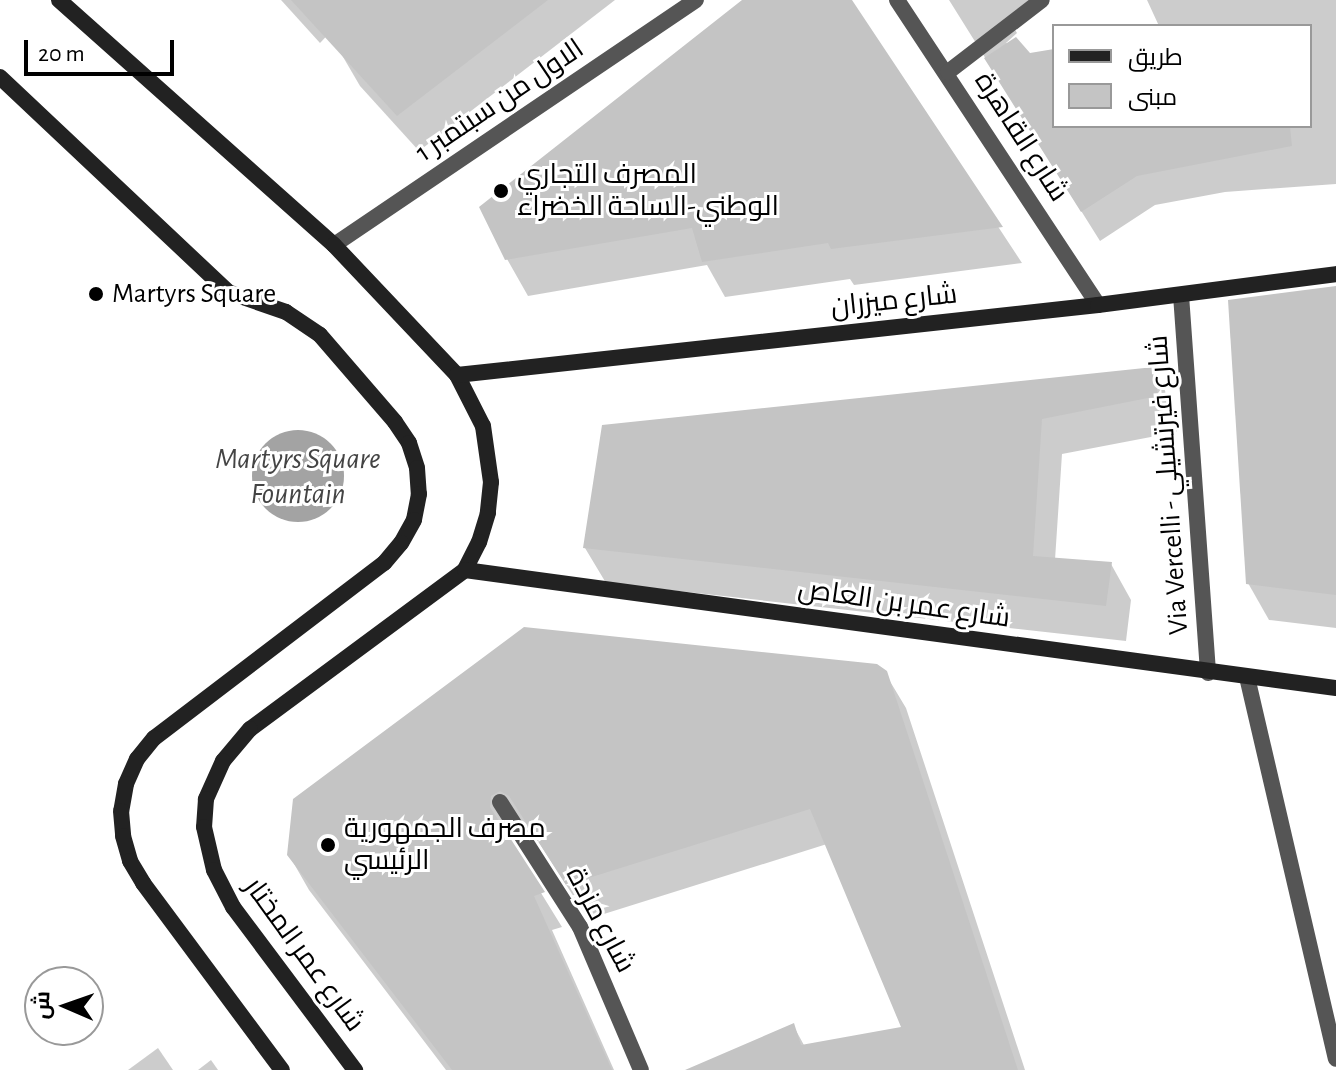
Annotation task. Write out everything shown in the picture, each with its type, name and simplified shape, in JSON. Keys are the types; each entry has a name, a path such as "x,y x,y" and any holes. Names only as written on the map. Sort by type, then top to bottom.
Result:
{"main road":[{"path":"71,3 334,245 457,375 483,426 491,482 479,542 465,570"},
{"path":"0,77 220,286 246,301 286,312 320,335 395,422 409,443 417,468 419,494 414,520 401,543 384,563 154,738 137,759 126,784 121,811 123,836 130,861 143,883 282,1070"},
{"name":"شارع ميزران","path":"457,375 1098,305 1336,274"},
{"name":"شارع عمر بن العاص","path":"465,570 1336,688"},
{"name":"شارع عمر المختار","path":"355,1070 233,907 214,870 204,827 206,799 223,761 250,729 465,570"}],"street":[{"name":"الاول من سبتمبر 1","path":"334,245 696,0"},
{"name":"شارع القاهرة","path":"897,0 948,72 1098,305"},
{"path":"948,72 1042,0"},
{"name":"Via Vercelli - شارع فيرتشيلي","path":"1181,295 1208,673"},
{"path":"1247,677 1336,1059"},
{"name":"شارع مزدة","path":"500,802 580,927 641,1070"}],"water":[{"name":"Martyrs Square Fountain","path":"289,430 307,430 324,437 337,450 344,476 337,502 324,515 307,522 289,522 272,515 259,502 252,485 252,467 259,450 272,437"}],"building":[{"path":"291,0 548,0 397,116"},
{"path":"742,0 852,0 1003,227 831,249 828,243 702,262 692,228 505,260 479,207"},
{"path":"1016,37 1030,53 1052,49 1052,128 1290,128 1292,146 1137,176 1081,212 984,58"},
{"path":"1336,286 1336,595 1246,584 1228,300"},
{"path":"1154,367 1158,396 1042,419 1033,556 1112,562 1106,606 583,548 602,425"},
{"path":"524,627 877,664 887,671 1018,1070 685,1070 794,1023 801,1045 901,1027 810,809 566,885 509,796 500,791 491,796 490,807 545,892 534,896 612,1070 452,1070 287,855 293,799"}],"place":[{"name":"المصرف التجاري الوطني-الساحة الخضراء","path":"501,191"},
{"name":"Martyrs Square","path":"96,294"},
{"name":"مصرف الجمهورية الرئيسي","path":"328,845"}]}
